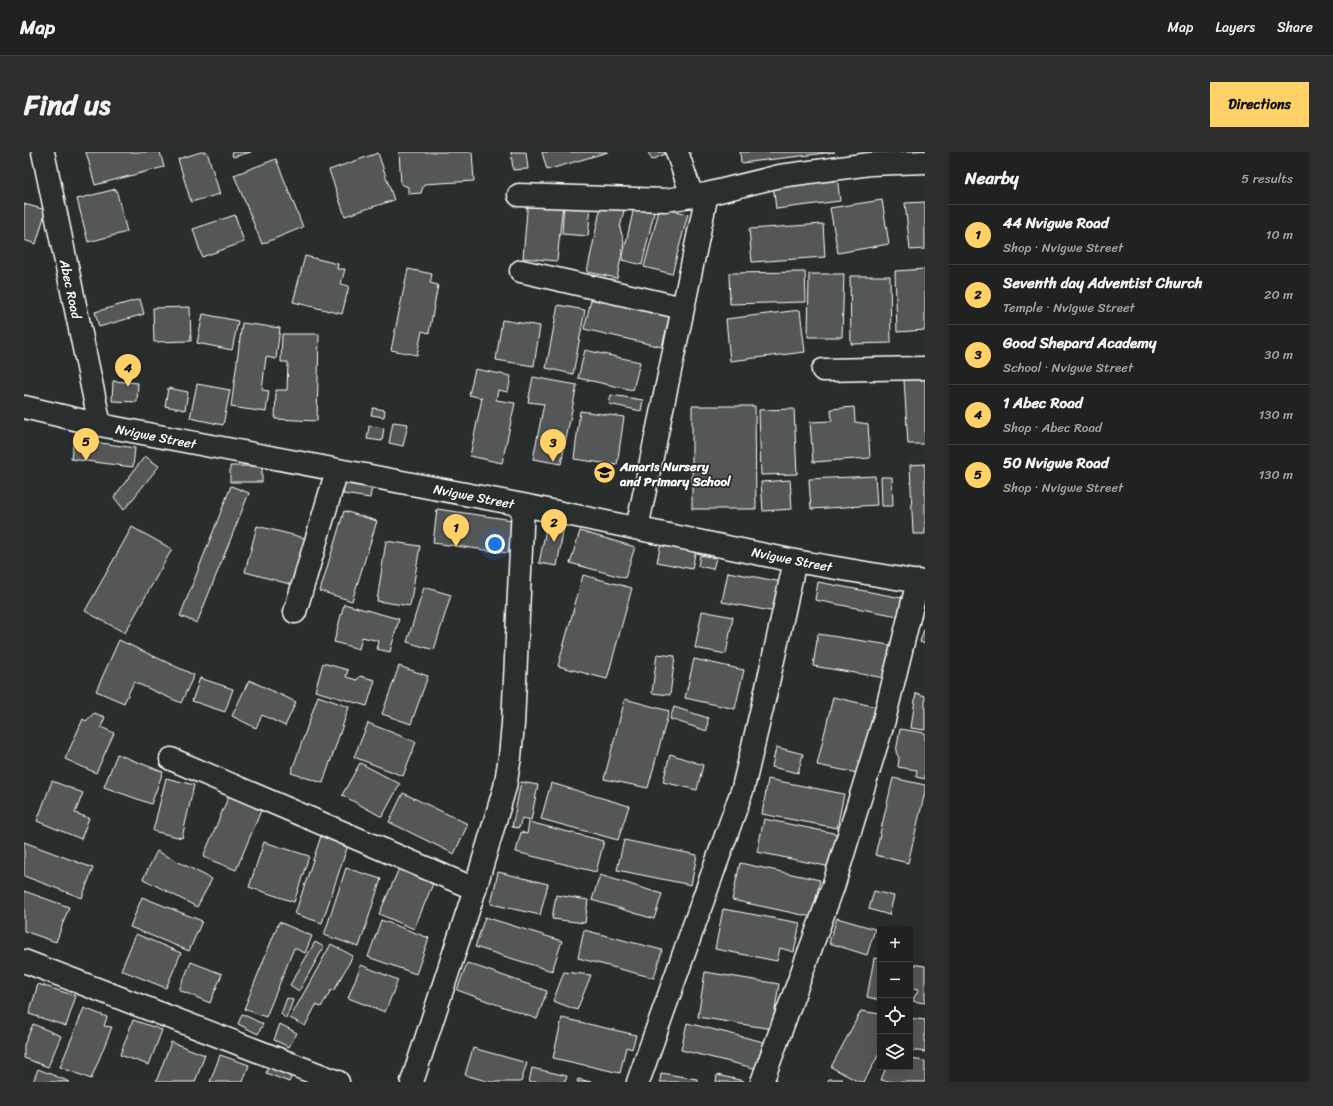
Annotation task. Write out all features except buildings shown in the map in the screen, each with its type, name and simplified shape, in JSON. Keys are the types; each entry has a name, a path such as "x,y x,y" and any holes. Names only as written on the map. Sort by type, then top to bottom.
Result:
{"street":[{"name":"Abec Road","path":"43,152 100,425"},
{"path":"637,528 683,308 699,195 677,152"},
{"path":"520,195 665,200 699,195 780,176 870,164 925,162"},
{"path":"521,271 683,308"},
{"path":"823,370 925,368"},
{"name":"Nvigwe Street","path":"24,407 100,425 523,505 795,561 921,582"},
{"path":"295,612 337,470"},
{"path":"412,1082 475,889 505,786 510,757 513,724 523,505"},
{"path":"638,1082 743,788 795,561"},
{"path":"762,1082 833,887 884,720 921,582"},
{"path":"171,759 475,889"},
{"path":"24,961 338,1082"}],"place":[{"name":"1 Abec Road","path":"128,387"},
{"name":"50 Nvigwe Road","path":"86,461"},
{"name":"Good Shepard Academy","path":"553,462"},
{"name":"Amaris Nursery and Primary School","path":"605,473"},
{"name":"Seventh day Adventist Church","path":"554,542"},
{"name":"44 Nvigwe Road","path":"456,547"}]}
